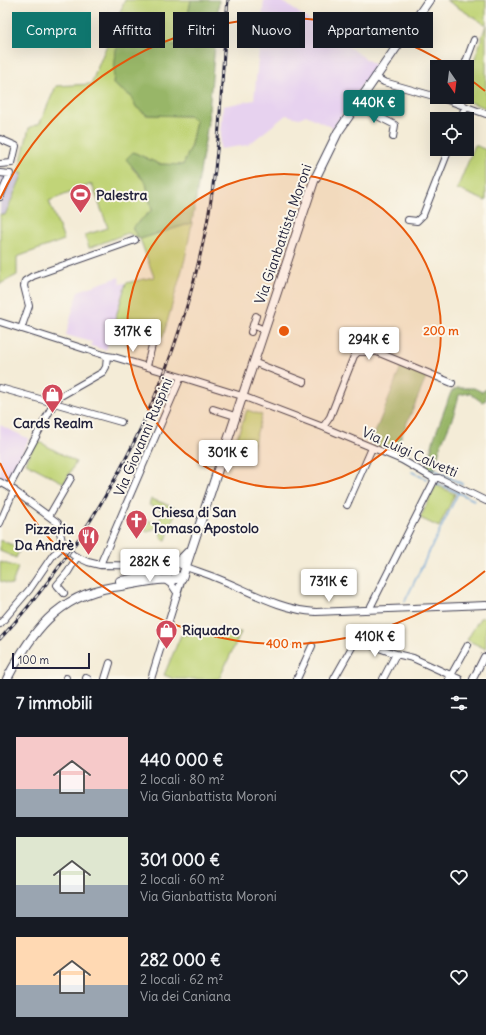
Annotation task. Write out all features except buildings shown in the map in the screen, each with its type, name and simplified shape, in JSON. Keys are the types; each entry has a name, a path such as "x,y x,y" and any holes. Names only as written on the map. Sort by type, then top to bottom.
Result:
{"main road":[{"name":"Via Gianbattista Moroni","path":"182,578 314,181 338,132 358,106 375,77 429,0"},
{"path":"2,679 23,640 40,620 54,607 74,595 93,587 154,575 169,569 192,547"},
{"path":"7,679 31,637 46,620 67,605 81,597 101,590 182,578"}],"street":[{"path":"467,60 474,40"},
{"path":"375,77 384,82 430,95"},
{"path":"462,104 486,114"},
{"path":"358,106 395,125 394,137"},
{"path":"463,112 465,106"},
{"path":"0,139 16,146 12,163 0,164"},
{"path":"408,220 417,221 423,215 446,156"},
{"path":"0,173 10,174 0,197"},
{"path":"21,329 29,306 24,286 25,281 33,276 135,240"},
{"path":"250,332 256,316"},
{"path":"0,322 107,356 181,377"},
{"path":"253,325 264,330"},
{"path":"146,366 153,341"},
{"path":"323,427 330,417 354,356 358,352 377,352 452,383"},
{"path":"0,523 12,488 54,403 58,397 103,372 106,367 107,356"},
{"path":"253,362 304,382"},
{"name":"Via Giovanni Ruspini","path":"100,565 181,377 242,396"},
{"path":"0,388 121,422"},
{"name":"Via Luigi Calvetti","path":"242,396 323,427 402,460 433,478 440,478 486,501"},
{"path":"213,409 235,416"},
{"path":"347,505 372,448"},
{"path":"49,516 71,478"},
{"path":"369,610 434,481 433,478"},
{"path":"0,482 12,488 58,523 63,546 77,556 100,565 163,566 182,578"},
{"path":"0,624 29,590 53,555 63,546"},
{"path":"64,593 57,585 68,572 77,556"},
{"path":"177,563 186,568 214,577 293,610 316,612 486,604"},
{"path":"147,566 154,575 166,580 178,594"},
{"name":"Via Gianbattista Moroni","path":"151,679 182,578"},
{"path":"334,679 350,648 356,640 396,654 413,658 450,677 459,679"},
{"path":"450,677 468,645"},
{"path":"297,679 312,646"},
{"path":"383,679 396,654"},
{"path":"473,679 484,657"},
{"path":"105,679 110,663"}],"shaded area":[{"path":"264,0 280,0 298,12 263,12"},
{"path":"305,17 313,23 313,48 350,48 375,65 333,128 306,115 299,118 286,115 248,145 220,149 223,106 254,100 259,48 305,48"},
{"path":"0,172 23,173 5,215 0,214"},
{"path":"119,277 120,284 126,283 106,350 91,346 92,342 66,335 78,291"},
{"path":"0,425 29,439 8,481 0,477"}],"green space":[{"path":"125,0 191,0 189,12 173,12 173,45 165,44 165,12 120,12"},
{"path":"191,0 219,0 218,12 189,12"},
{"path":"446,0 486,0 486,25"},
{"path":"486,25 486,108 474,104 474,61"},
{"path":"165,44 173,45 173,48 215,48 208,122 192,223 140,239 133,230 133,227 152,210 146,183 126,159 133,152 159,164 183,165 190,149 196,121 189,116 147,115 136,107 132,97 113,84 116,49 165,48"},
{"path":"106,48 124,48 113,84 132,97 136,107 147,115 190,116 196,121 190,149 183,165 159,164 133,152 132,168 146,183 152,210 133,227 133,230 140,239 128,233 89,248 85,235 108,228 92,184 49,201 64,240 17,257 17,275 0,284 0,214 5,215 23,173 18,173 29,128 40,123 56,86 91,84"},
{"path":"475,145 486,150 486,201 457,189 470,156 474,156"},
{"path":"192,223 185,259 163,337 114,323 126,283 154,277 140,239"},
{"path":"402,364 427,376 394,453 371,443"},
{"path":"457,388 474,388 482,392 486,389 486,400 482,402 469,393 459,395 454,414 440,447 434,471 427,468 434,438 451,392"},
{"path":"247,410 262,415 250,457 232,451"},
{"path":"36,440 76,462 64,483 26,463"},
{"path":"436,485 455,494 439,527 420,518"},
{"path":"151,499 177,508 166,540 162,539 159,529 162,510 149,505"},
{"path":"144,519 158,524 157,527 148,532 145,531"},
{"path":"0,540 20,548 16,558 0,551"},
{"path":"0,562 18,567 12,585 0,581"},
{"path":"486,617 486,649 467,640 480,618"},
{"path":"241,632 219,679 174,679 164,675 181,635"}],"waterway":[{"path":"431,468 462,484"},
{"path":"412,472 426,479"},
{"path":"437,483 474,500"},
{"path":"405,601 458,493"}],"railway":[{"path":"0,639 38,594 73,547 105,497 132,446 157,392 177,337 194,281 212,196 218,140 228,0"}],"place":[{"name":"Palestra","path":"80,214"},
{"name":"Cards Realm","path":"53,414"},
{"name":"Chiesa di San Tomaso Apostolo","path":"137,540"},
{"name":"Pizzeria Da Andrè","path":"89,556"},
{"name":"Riquadro","path":"166,650"}]}
